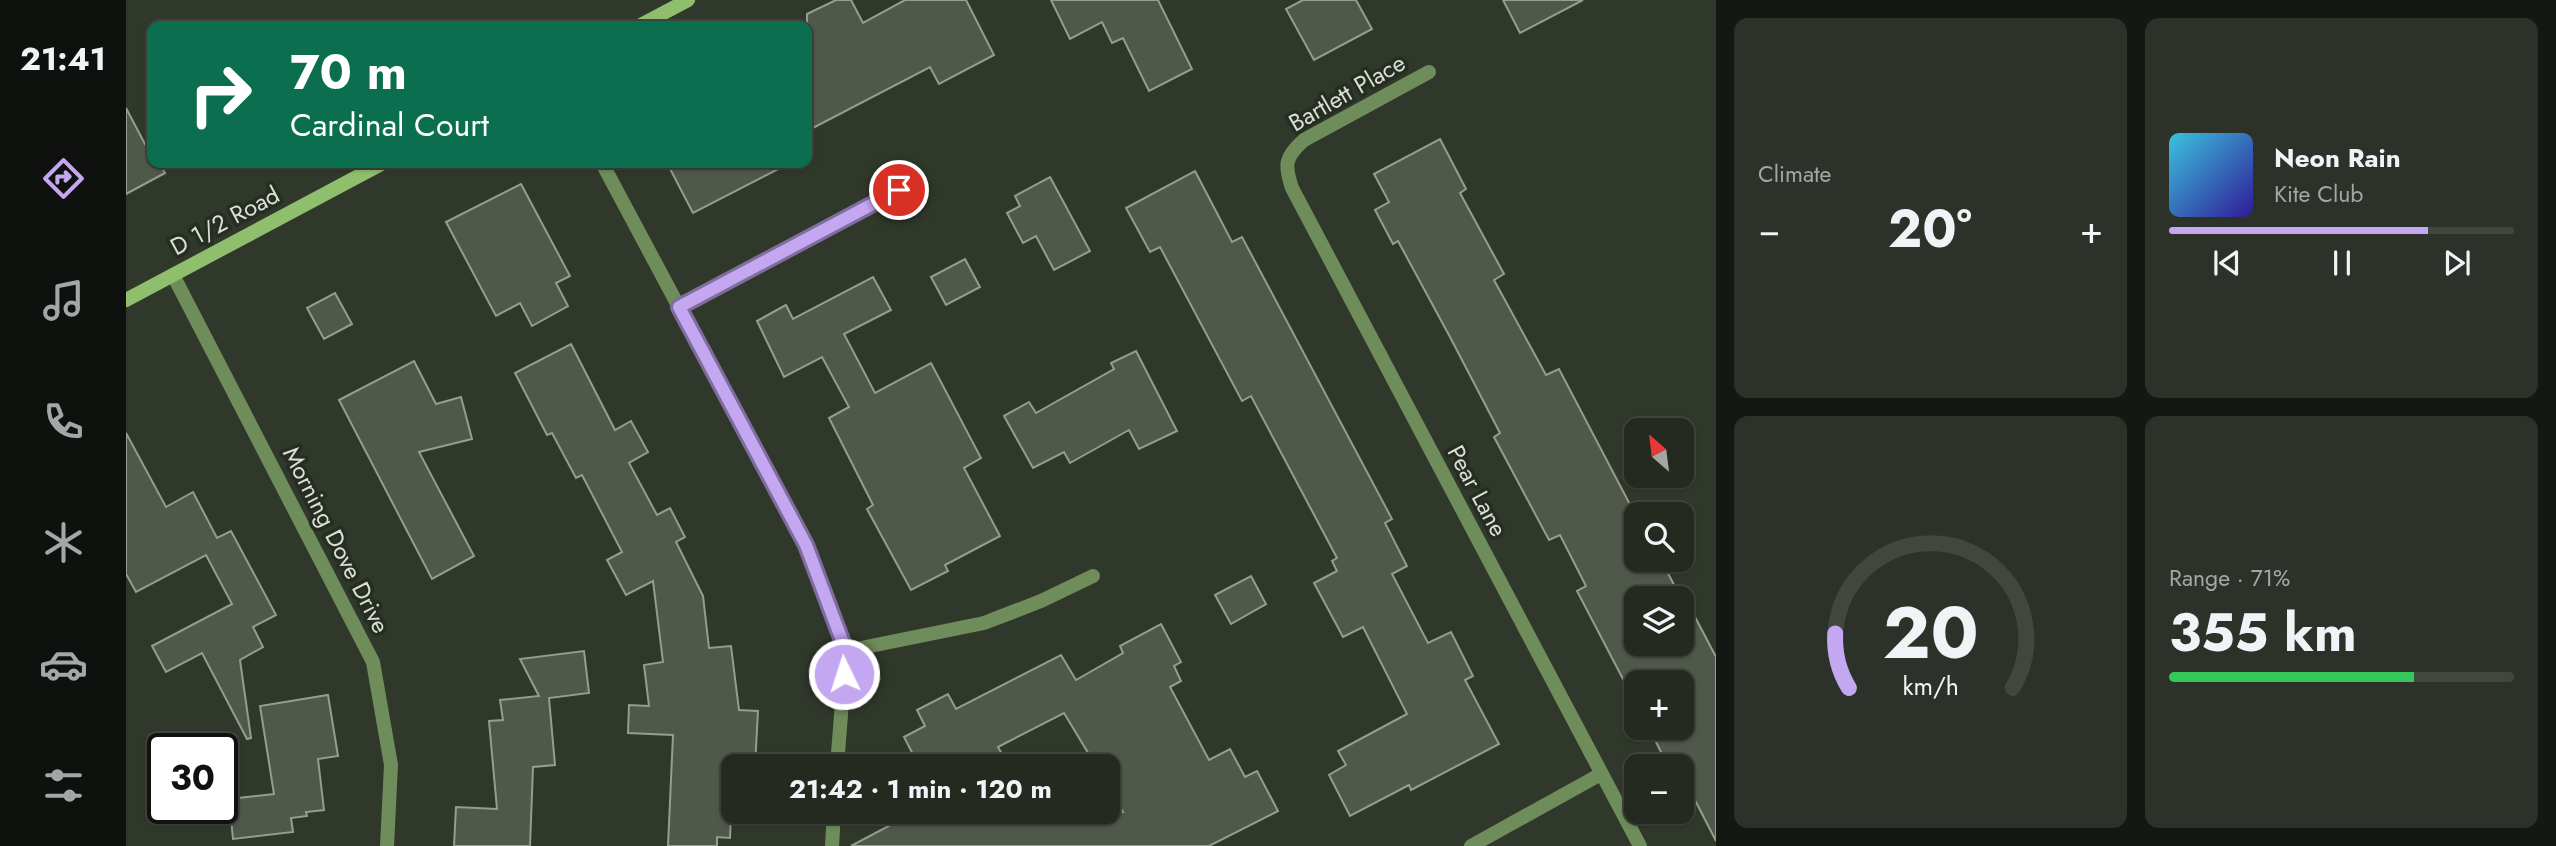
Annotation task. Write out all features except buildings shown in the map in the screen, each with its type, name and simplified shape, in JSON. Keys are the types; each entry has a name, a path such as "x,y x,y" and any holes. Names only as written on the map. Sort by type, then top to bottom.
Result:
{"main road":[{"path":"648,21 688,0"},
{"name":"D 1/2 Road","path":"126,300 374,168"}],"street":[{"name":"Bartlett Place","path":"1290,153 1321,130 1429,72"},
{"name":"Pear Lane","path":"1290,153 1286,170 1292,188 1640,846"},
{"path":"605,168 806,545 846,651 838,754"},
{"path":"679,307 899,190"},
{"name":"Morning Dove Drive","path":"173,275 373,662 391,765 387,846"},
{"path":"846,651 984,623 1041,601 1093,576"},
{"path":"1471,846 1601,774"},
{"path":"832,846 833,824"}],"route":[{"path":"844,674 846,651 806,545 679,307 899,190"}]}
